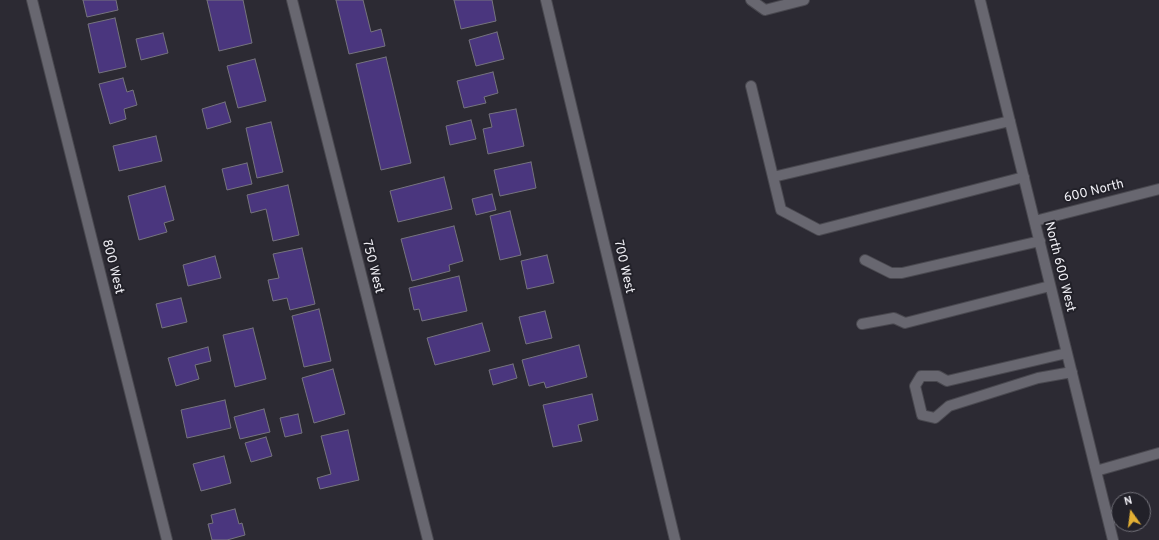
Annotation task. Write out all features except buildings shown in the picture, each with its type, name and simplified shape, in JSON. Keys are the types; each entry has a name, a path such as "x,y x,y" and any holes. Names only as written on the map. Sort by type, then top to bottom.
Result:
{"street":[{"name":"800 West","path":"32,0 167,540"},
{"name":"750 West","path":"292,0 428,540"},
{"name":"700 West","path":"546,0 675,540"},
{"path":"751,0 765,10 804,0"},
{"name":"North 600 West","path":"980,0 1113,540"},
{"path":"751,86 781,210 819,230 1024,177"},
{"path":"773,177 1010,121"},
{"name":"600 North","path":"1035,221 1159,189"},
{"path":"865,260 891,273 902,273 1040,241"},
{"path":"862,324 894,318 905,324 1050,286"},
{"path":"1067,353 947,381 938,376 921,376 914,386 922,414 935,418 949,406 1038,378 1072,372"},
{"path":"1096,471 1159,453"}]}
